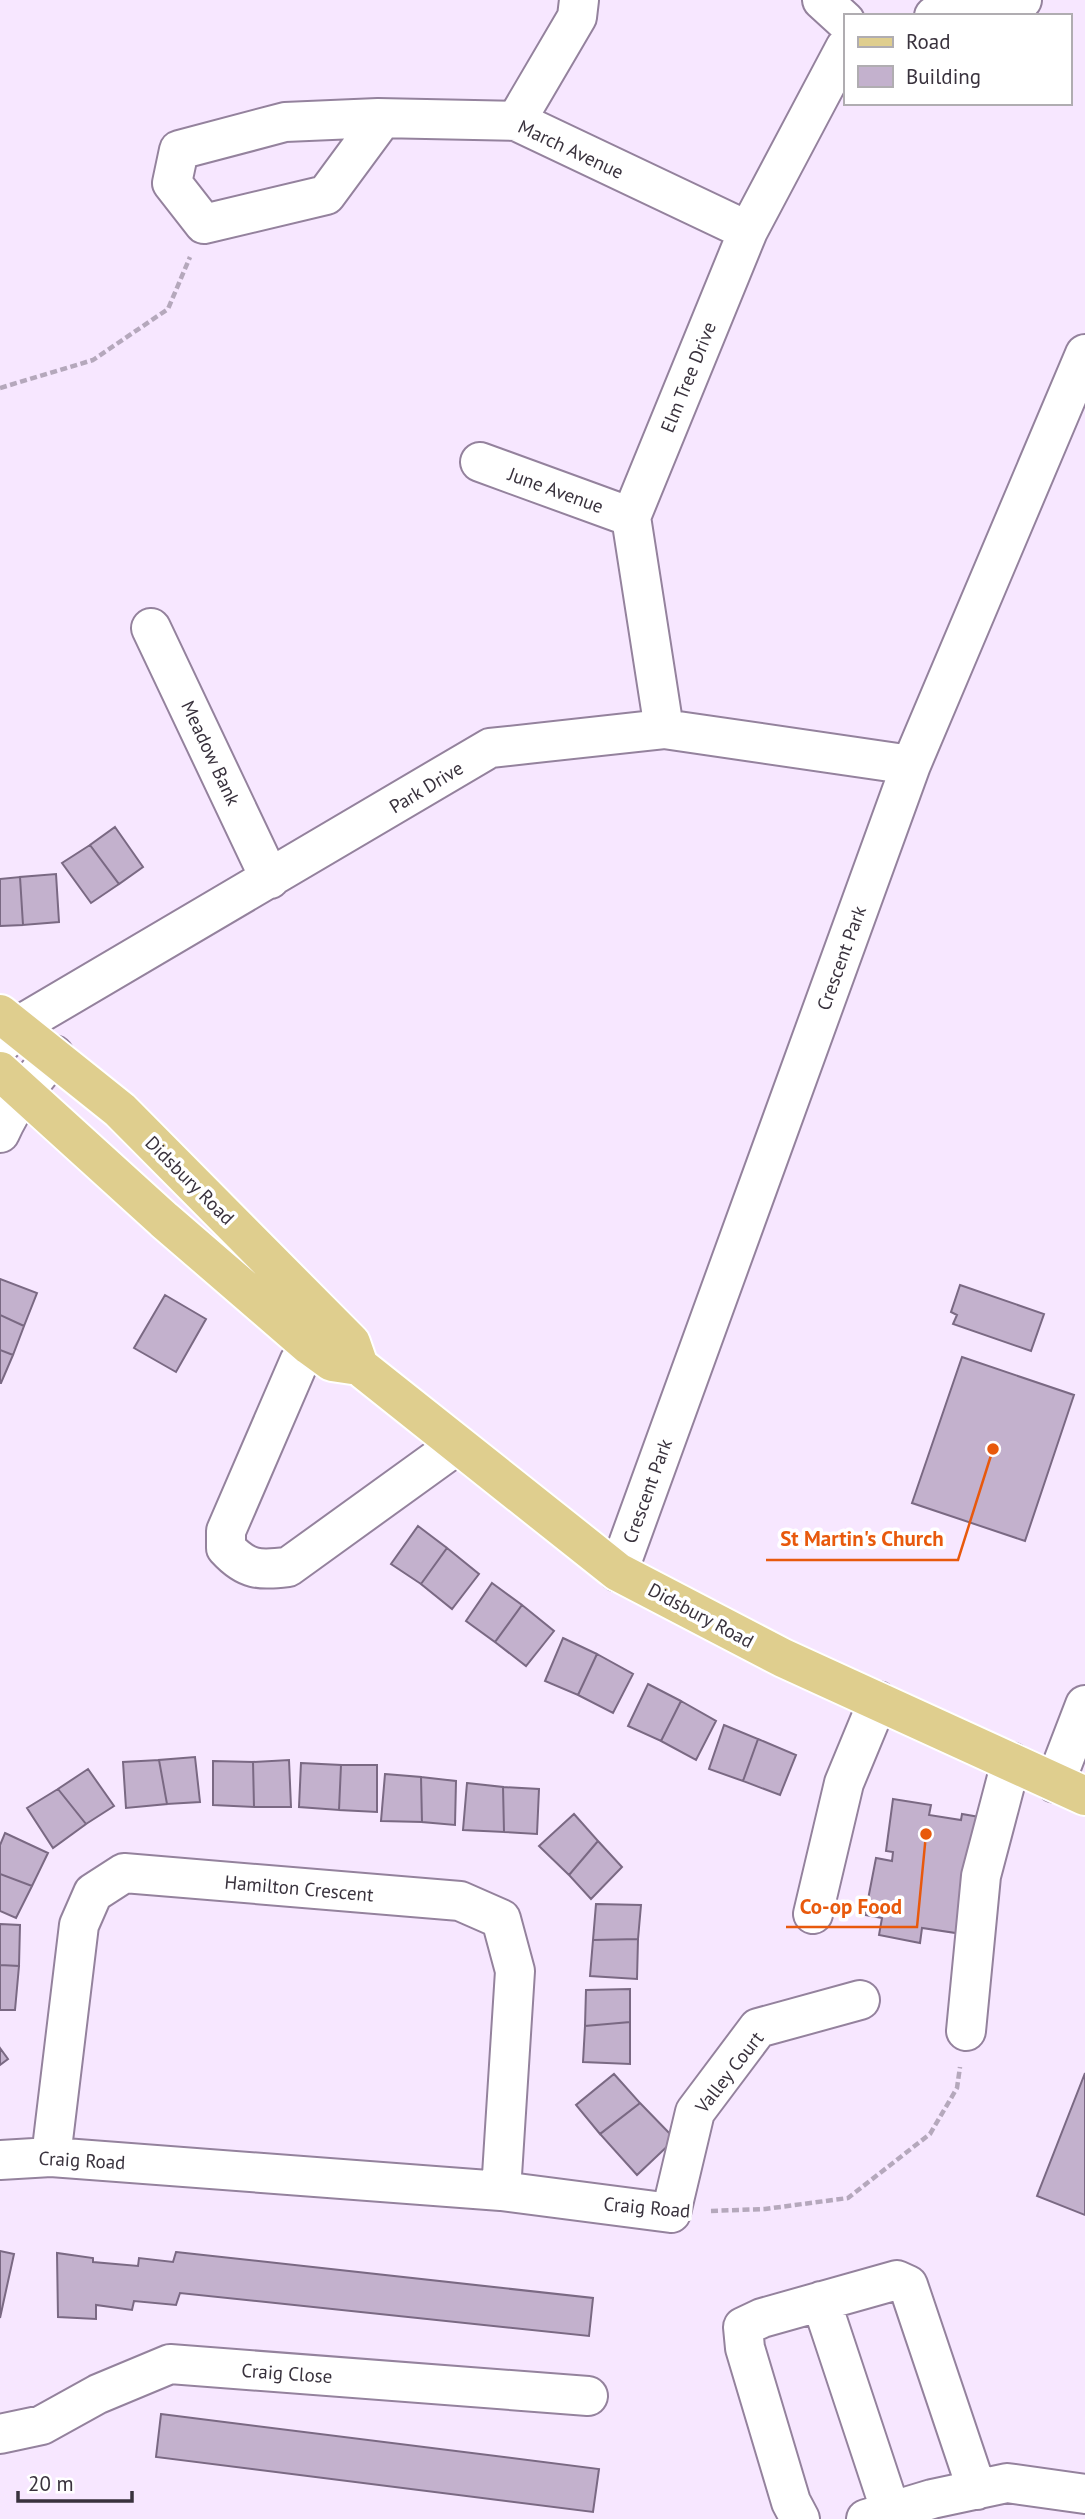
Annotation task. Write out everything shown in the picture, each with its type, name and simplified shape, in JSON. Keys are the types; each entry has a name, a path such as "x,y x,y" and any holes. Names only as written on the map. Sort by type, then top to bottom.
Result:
{"main road":[{"name":"Didsbury Road","path":"6,1028 54,1055 120,1110 351,1343 359,1366"},
{"name":"Didsbury Road","path":"11,1081 164,1220 310,1346 332,1362 359,1366 618,1572 783,1658 1070,1790"}],"street":[{"path":"516,121 577,17 579,0"},
{"path":"822,0 844,20"},
{"path":"945,14 1022,0"},
{"name":"Elm Tree Drive","path":"631,517 747,231 844,50"},
{"path":"204,224 326,195 382,119"},
{"name":"March Avenue","path":"204,224 172,183 180,150 285,122 382,119 516,121 747,231"},
{"name":"Crescent Park","path":"618,1572 911,765 1085,354"},
{"name":"June Avenue","path":"480,462 631,517"},
{"path":"631,517 664,729"},
{"name":"Meadow Bank","path":"151,628 270,879"},
{"name":"Park Drive","path":"6,1028 270,879 490,748 664,729 911,765"},
{"path":"0,1133 9,1112 11,1081 54,1055"},
{"path":"310,1346 299,1362 226,1531 226,1548 238,1561 259,1570 288,1567 457,1444"},
{"path":"813,1914 844,1783 878,1702"},
{"path":"1070,1790 1085,1705"},
{"path":"966,2031 981,1876 1011,1762"},
{"name":"Hamilton Crescent","path":"51,2157 79,1925 93,1893 124,1873 460,1901 500,1919 515,1971 501,2191"},
{"name":"Valley Court","path":"671,2213 695,2112 758,2028 860,2000"},
{"name":"Craig Road","path":"0,2160 51,2157 501,2191 671,2213"},
{"path":"800,2519 791,2502 749,2361 743,2327 897,2280 908,2285 977,2490"},
{"path":"821,2301 879,2515 1007,2483 1085,2494"},
{"name":"Craig Close","path":"0,2434 42,2425 98,2394 170,2364 588,2396"}],"path":[{"path":"0,388 93,360 168,309 204,224"},
{"name":"Craig Road","path":"671,2213 765,2209 848,2198 930,2134 957,2088 966,2031"}],"building":[{"path":"115,827 143,867 119,884 90,845"},
{"path":"90,845 119,884 91,903 62,863"},
{"path":"56,874 59,922 23,925 20,877"},
{"path":"20,877 23,925 0,926 0,879"},
{"path":"0,1279 37,1293 24,1326 0,1315"},
{"path":"960,1285 1044,1314 1031,1351 953,1324 957,1315 951,1312"},
{"path":"165,1295 206,1319 176,1372 134,1348"},
{"path":"0,1315 24,1326 13,1355 0,1350"},
{"path":"0,1350 13,1355 1,1383 0,1383"},
{"path":"962,1357 1074,1395 1025,1541 912,1503"},
{"path":"418,1526 447,1548 421,1584 391,1564"},
{"path":"447,1548 479,1574 452,1609 421,1584"},
{"path":"492,1583 522,1605 495,1642 466,1621"},
{"path":"522,1605 554,1631 526,1666 495,1642"},
{"path":"563,1638 597,1654 578,1695 545,1681"},
{"path":"597,1654 633,1674 613,1713 578,1695"},
{"path":"648,1684 681,1701 661,1741 628,1726"},
{"path":"681,1701 716,1721 696,1760 661,1741"},
{"path":"724,1725 758,1739 743,1781 709,1769"},
{"path":"758,1739 796,1755 780,1795 743,1781"},
{"path":"195,1757 200,1802 167,1804 159,1760"},
{"path":"159,1760 167,1804 126,1808 123,1762"},
{"path":"289,1760 291,1807 254,1807 253,1762"},
{"path":"213,1761 253,1762 254,1807 213,1805"},
{"path":"301,1763 341,1765 339,1810 299,1807"},
{"path":"341,1765 377,1765 377,1812 339,1810"},
{"path":"88,1769 114,1806 86,1824 58,1789"},
{"path":"385,1774 421,1777 422,1822 381,1821"},
{"path":"421,1777 456,1781 455,1825 422,1822"},
{"path":"467,1783 503,1787 504,1832 463,1830"},
{"path":"503,1787 539,1789 537,1834 504,1832"},
{"path":"58,1789 86,1824 53,1848 27,1808"},
{"path":"893,1799 931,1805 929,1815 961,1820 962,1814 991,1819 969,1935 922,1928 920,1943 879,1935 882,1918 865,1915 876,1858 892,1861 893,1852 886,1851"},
{"path":"574,1814 598,1841 569,1875 539,1846"},
{"path":"5,1833 48,1853 32,1886 0,1874 0,1845"},
{"path":"598,1841 622,1867 591,1899 569,1875"},
{"path":"0,1874 32,1886 16,1918 0,1911"},
{"path":"596,1904 641,1905 638,1939 593,1940"},
{"path":"0,1924 20,1925 19,1966 0,1965"},
{"path":"638,1939 637,1979 590,1976 593,1940"},
{"path":"0,1965 19,1966 15,2010 0,2010"},
{"path":"630,1989 630,2022 585,2026 586,1990"},
{"path":"630,2022 630,2064 583,2062 585,2026"},
{"path":"0,2048 8,2059 0,2065"},
{"path":"1085,2073 1085,2215 1037,2196"},
{"path":"614,2074 640,2103 600,2134 576,2105"},
{"path":"640,2103 675,2139 637,2175 600,2134"},
{"path":"0,2251 14,2254 0,2318"},
{"path":"176,2252 593,2298 589,2336 180,2293 176,2305 134,2301 132,2310 96,2305 96,2319 58,2317 57,2253 93,2258 93,2262 138,2266 139,2258 173,2262"},
{"path":"161,2414 599,2469 593,2512 156,2457"}],"place":[{"name":"St Martin's Church","path":"993,1449"},
{"name":"Co-op Food","path":"926,1834"}]}
